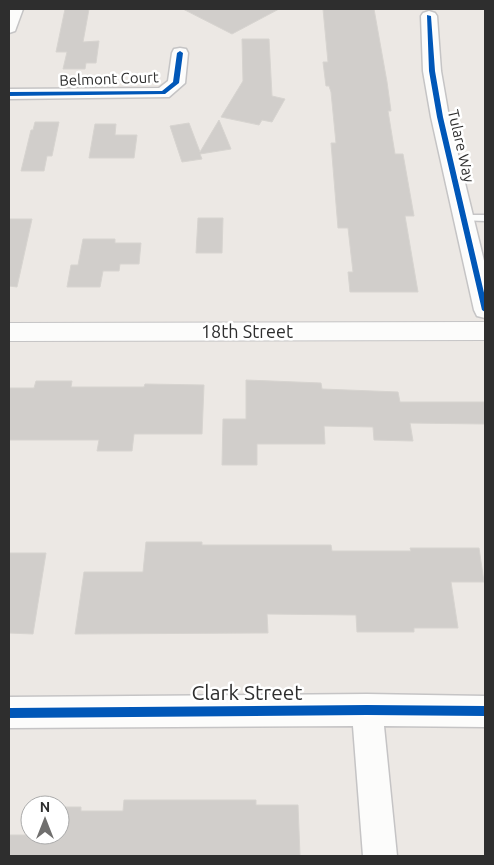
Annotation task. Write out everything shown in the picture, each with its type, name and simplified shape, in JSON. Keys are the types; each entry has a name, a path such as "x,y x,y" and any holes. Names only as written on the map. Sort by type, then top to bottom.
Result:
{"main road":[{"name":"18th Street","path":"9,332 485,330"}],"street":[{"path":"9,28 15,9"},
{"name":"Tulare Way","path":"429,16 432,71 440,118 485,310"},
{"name":"Belmont Court","path":"9,94 163,92 176,83 180,53"},
{"path":"367,710 380,856"},
{"name":"Clark Street","path":"9,713 485,711"}],"lane":[{"path":"464,218 485,218"}],"building":[{"path":"65,9 89,9 83,42 99,41 96,63 86,63 85,69 63,69 67,52 56,52"},
{"path":"183,9 279,9 232,34"},
{"path":"323,9 374,9 387,82 391,111 388,111 395,154 403,154 414,216 405,216 418,292 350,292 348,272 353,272 348,228 338,228 331,143 336,143 331,92 329,86 326,86 323,62 328,62"},
{"path":"242,39 269,39 272,96 285,99 272,122 262,120 259,125 221,117 243,81"},
{"path":"219,120 231,149 200,154 202,159 182,162 170,126 189,123 200,152"},
{"path":"35,122 59,122 52,156 47,156 44,171 21,171 31,130 33,130"},
{"path":"95,124 116,124 115,135 137,135 134,158 89,158"},
{"path":"198,218 223,218 222,253 196,253"},
{"path":"9,219 32,219 17,287 9,286"},
{"path":"83,239 115,239 115,243 141,243 139,264 120,264 119,271 103,271 100,287 67,287 71,265 78,265"},
{"path":"246,380 321,383 322,389 398,392 400,402 485,402 485,424 410,423 413,441 374,440 373,427 324,426 325,444 257,444 257,465 222,465 223,419 246,419"},
{"path":"36,381 72,381 71,387 144,387 145,384 204,385 202,434 134,434 132,451 97,451 99,440 9,440 9,388 34,388"},
{"path":"146,542 202,542 202,545 331,545 332,551 411,551 410,548 479,548 484,582 451,582 458,628 414,628 414,632 357,632 356,615 267,614 268,633 75,634 84,572 143,572"},
{"path":"9,553 46,553 33,634 9,633"},
{"path":"124,800 256,800 256,805 298,805 300,856 9,856 9,835 20,835 20,845 70,845 70,807 81,807 81,811 123,811"}],"cycle path":[{"path":"429,16 432,71 440,117 485,310"},
{"path":"9,94 163,93 176,83 180,53"},
{"path":"9,713 485,711"}]}
